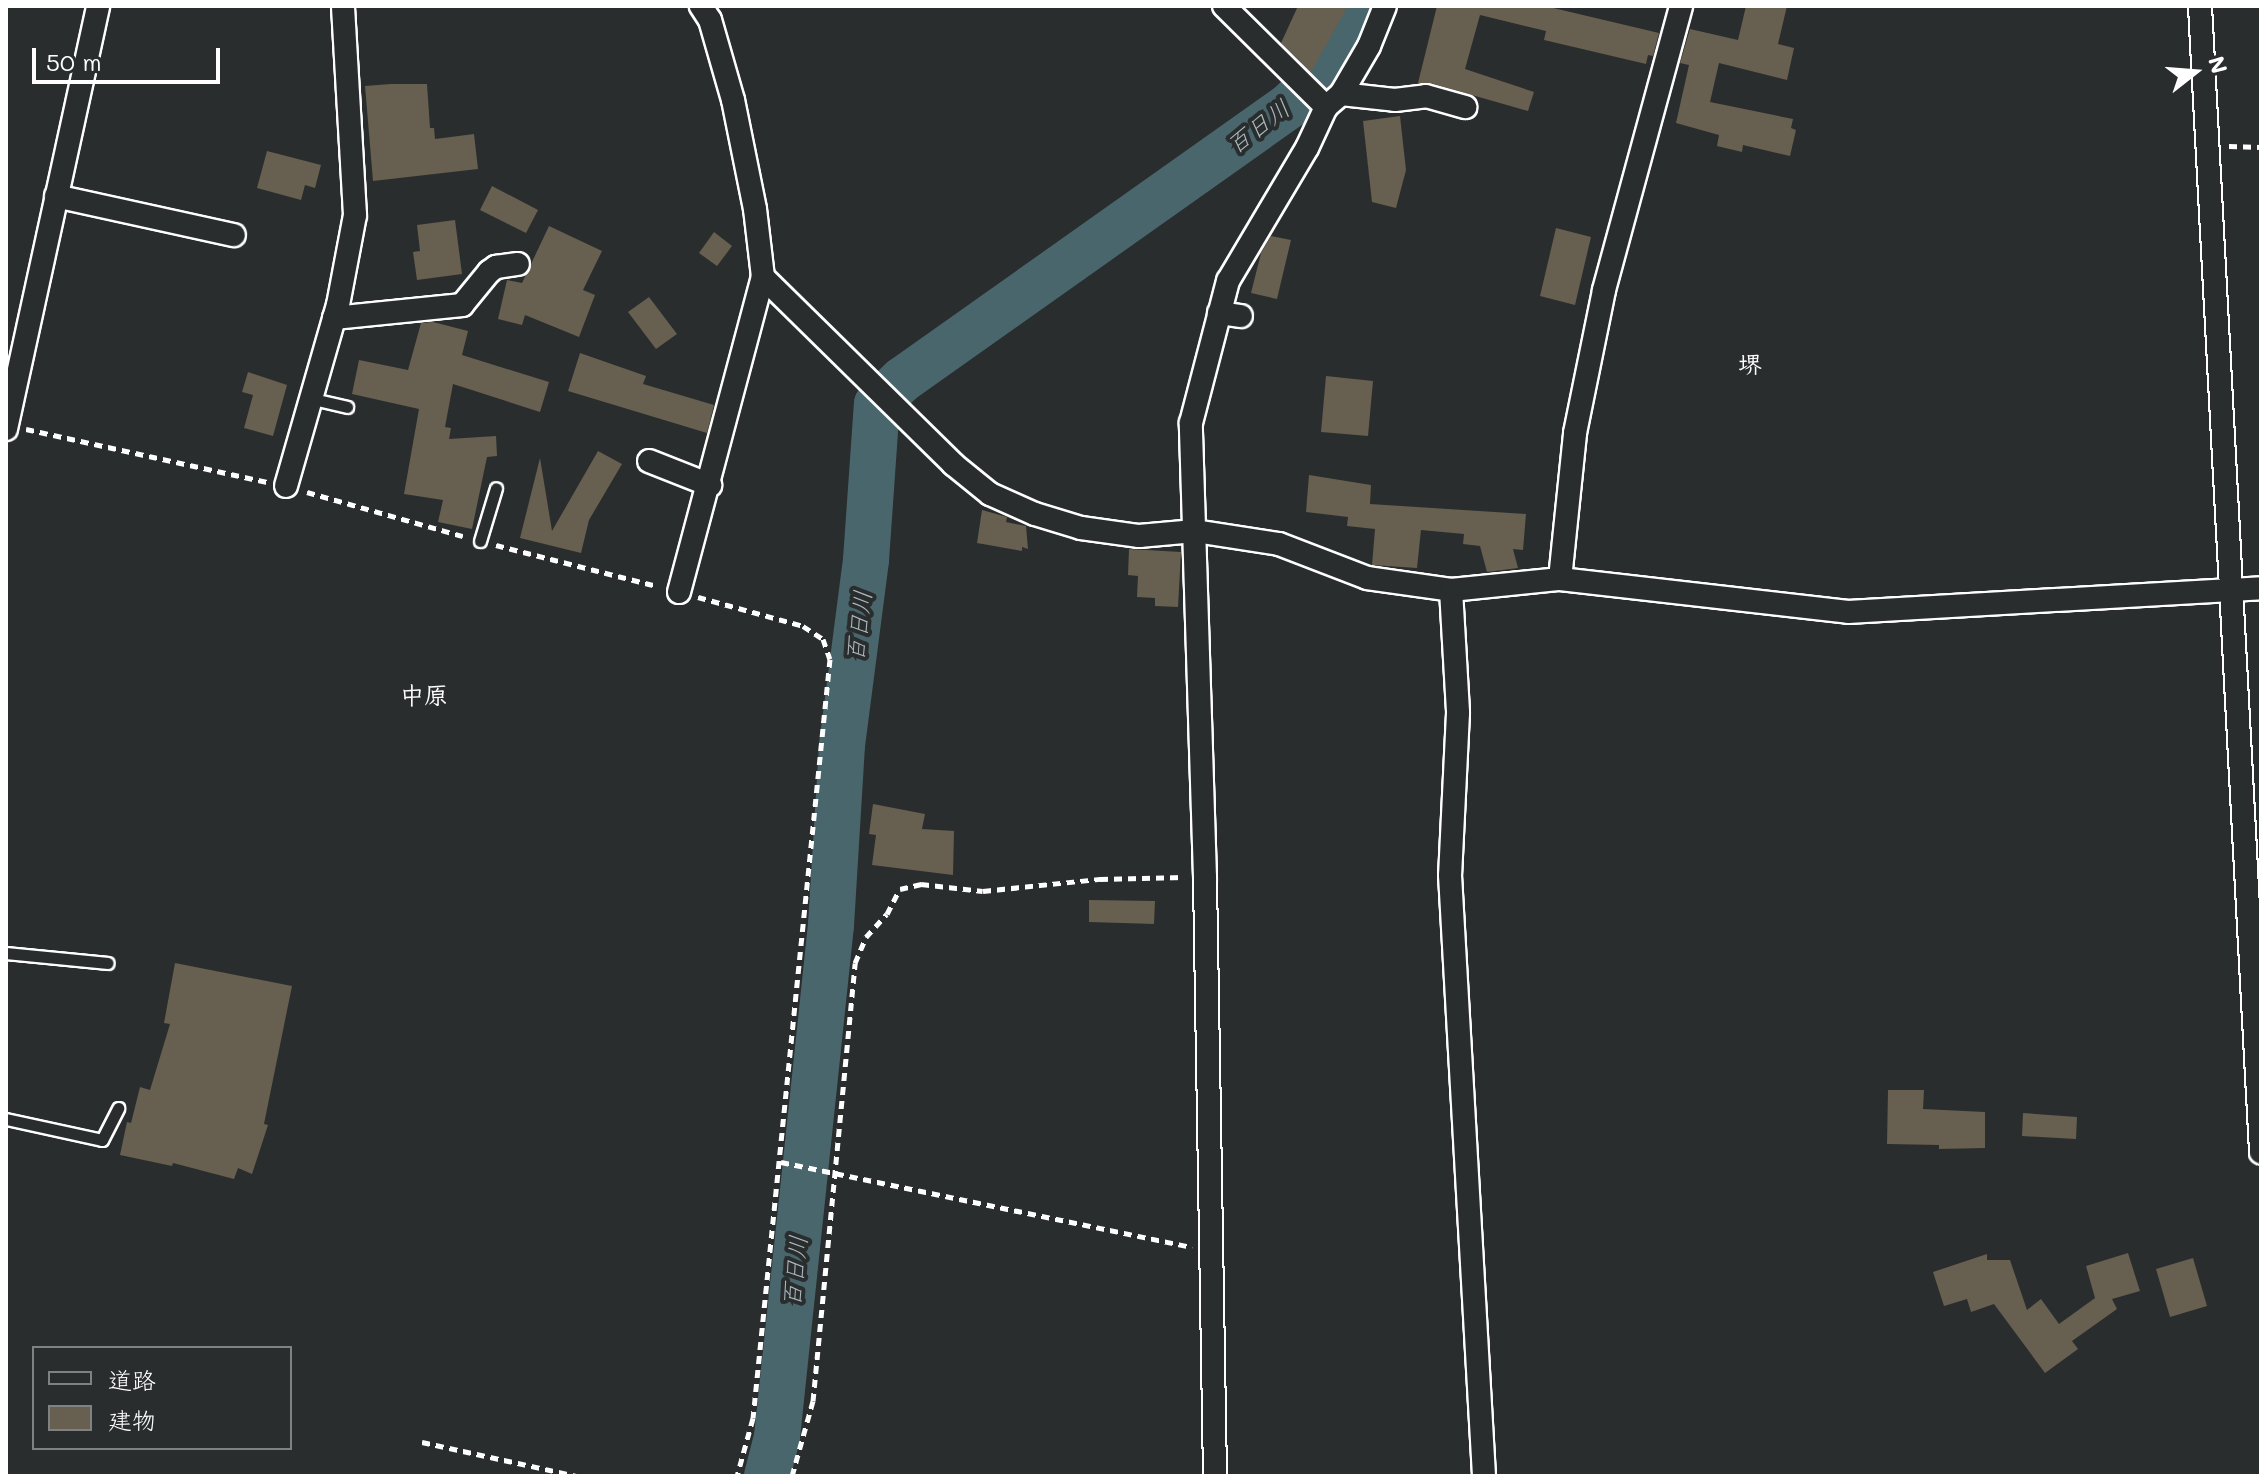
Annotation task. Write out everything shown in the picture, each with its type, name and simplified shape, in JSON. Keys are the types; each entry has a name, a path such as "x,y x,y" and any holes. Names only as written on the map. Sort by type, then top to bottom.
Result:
{"street":[{"path":"7,427 98,6"},
{"path":"286,486 334,318 355,215 343,6"},
{"path":"679,592 763,277 755,209 733,100 710,20 701,6"},
{"path":"1224,6 1319,94 1395,100 1426,96 1465,107"},
{"path":"1215,1476 1205,877 1191,423 1230,315 1228,281 1307,148 1319,94 1369,46 1385,6"},
{"path":"1560,579 1575,433 1604,290 1681,6"},
{"path":"2200,6 2261,1152"},
{"path":"56,196 234,235"},
{"path":"334,318 462,305 489,272 496,267 518,264"},
{"path":"763,277 953,464 990,494 1035,514 1081,528 1139,536 1195,531 1279,544 1367,578 1451,590 1560,579 1848,612 2261,588"},
{"path":"649,461 710,485"},
{"path":"1451,590 1458,713 1450,875 1484,1476"}],"lane":[{"path":"313,399 347,407"},
{"path":"480,541 496,488"},
{"path":"6,953 108,963"},
{"path":"6,1119 102,1140 118,1108"}],"path":[{"path":"2208,145 2261,147"},
{"path":"7,427 286,486 803,626 823,639 830,659 781,1162 753,1418 737,1476"},
{"path":"792,1476 813,1401 855,963 866,937 887,914 900,889 921,884 983,891 1100,879 1205,877"},
{"path":"781,1162 1212,1251"},
{"path":"422,1442 576,1476"}],"building":[{"path":"1298,6 1348,6 1311,72 1281,43"},
{"path":"1437,6 1545,6 1659,33 1653,56 1648,55 1646,64 1544,40 1546,31 1480,15 1465,69 1534,92 1528,111 1430,83 1418,83"},
{"path":"1746,6 1787,6 1778,44 1794,48 1787,80 1719,63 1710,102 1793,119 1791,128 1796,130 1790,156 1743,145 1742,152 1717,146 1719,135 1676,123 1689,65 1680,63 1690,29 1738,40"},
{"path":"427,84 430,128 434,128 435,139 474,134 478,169 373,181 365,86"},
{"path":"1400,116 1406,170 1396,208 1372,202 1363,121"},
{"path":"267,151 321,165 315,188 305,185 301,200 257,188"},
{"path":"492,186 538,210 526,233 480,210"},
{"path":"455,220 462,274 417,280 413,252 420,251 417,225"},
{"path":"549,226 602,251 583,290 595,295 579,337 525,315 522,325 498,319 507,280 522,283"},
{"path":"1556,228 1591,237 1575,305 1540,296"},
{"path":"714,232 732,246 717,266 699,253"},
{"path":"1271,236 1291,240 1277,299 1251,293 1261,253"},
{"path":"649,297 677,334 656,349 628,312"},
{"path":"433,322 468,331 462,355 549,382 540,412 453,384 445,427 451,428 449,439 496,436 497,456 487,457 472,529 438,522 443,500 404,494 419,409 352,394 359,360 408,370 421,323"},
{"path":"580,353 646,376 643,384 714,405 707,433 568,391"},
{"path":"248,372 287,385 273,436 244,428 253,395 242,392"},
{"path":"1326,376 1373,381 1368,436 1321,432"},
{"path":"598,451 622,464 589,520 581,553 520,538 540,458 552,531"},
{"path":"1309,475 1371,485 1370,504 1526,514 1523,550 1513,549 1518,568 1487,572 1480,546 1463,544 1464,534 1421,530 1417,568 1372,565 1375,529 1347,526 1348,517 1306,512"},
{"path":"982,510 1007,517 1006,522 1026,526 1028,549 1022,547 1022,551 977,543"},
{"path":"1129,549 1181,552 1178,607 1155,606 1155,598 1137,597 1138,576 1128,575"},
{"path":"873,804 925,814 922,829 954,831 953,875 872,865 876,835 869,834"},
{"path":"1089,900 1155,901 1154,924 1089,922"},
{"path":"175,963 292,986 264,1124 268,1125 252,1174 238,1168 234,1179 173,1163 172,1166 120,1155 127,1122 131,1123 140,1087 150,1090 170,1024 164,1023"},
{"path":"1888,1090 1924,1090 1923,1109 1985,1112 1985,1148 1939,1149 1939,1145 1887,1144"},
{"path":"2023,1113 2077,1117 2076,1139 2022,1136"},
{"path":"2128,1253 2140,1291 2112,1299 2117,1309 2072,1341 2078,1349 2045,1373 1994,1304 1971,1312 1967,1299 1944,1306 1933,1272 1987,1254 1987,1260 2010,1260 2027,1310 2041,1299 2059,1324 2095,1298 2086,1266"},
{"path":"2193,1258 2207,1306 2170,1317 2156,1269"}],"waterway":[{"name":"百日川","path":"767,1476 777,1437 831,925 842,745 866,560 877,404 902,380 1289,106 1319,77 1343,42 1359,6"}],"district":[{"name":"堺","path":"1750,364"},
{"name":"中原","path":"424,695"}]}
